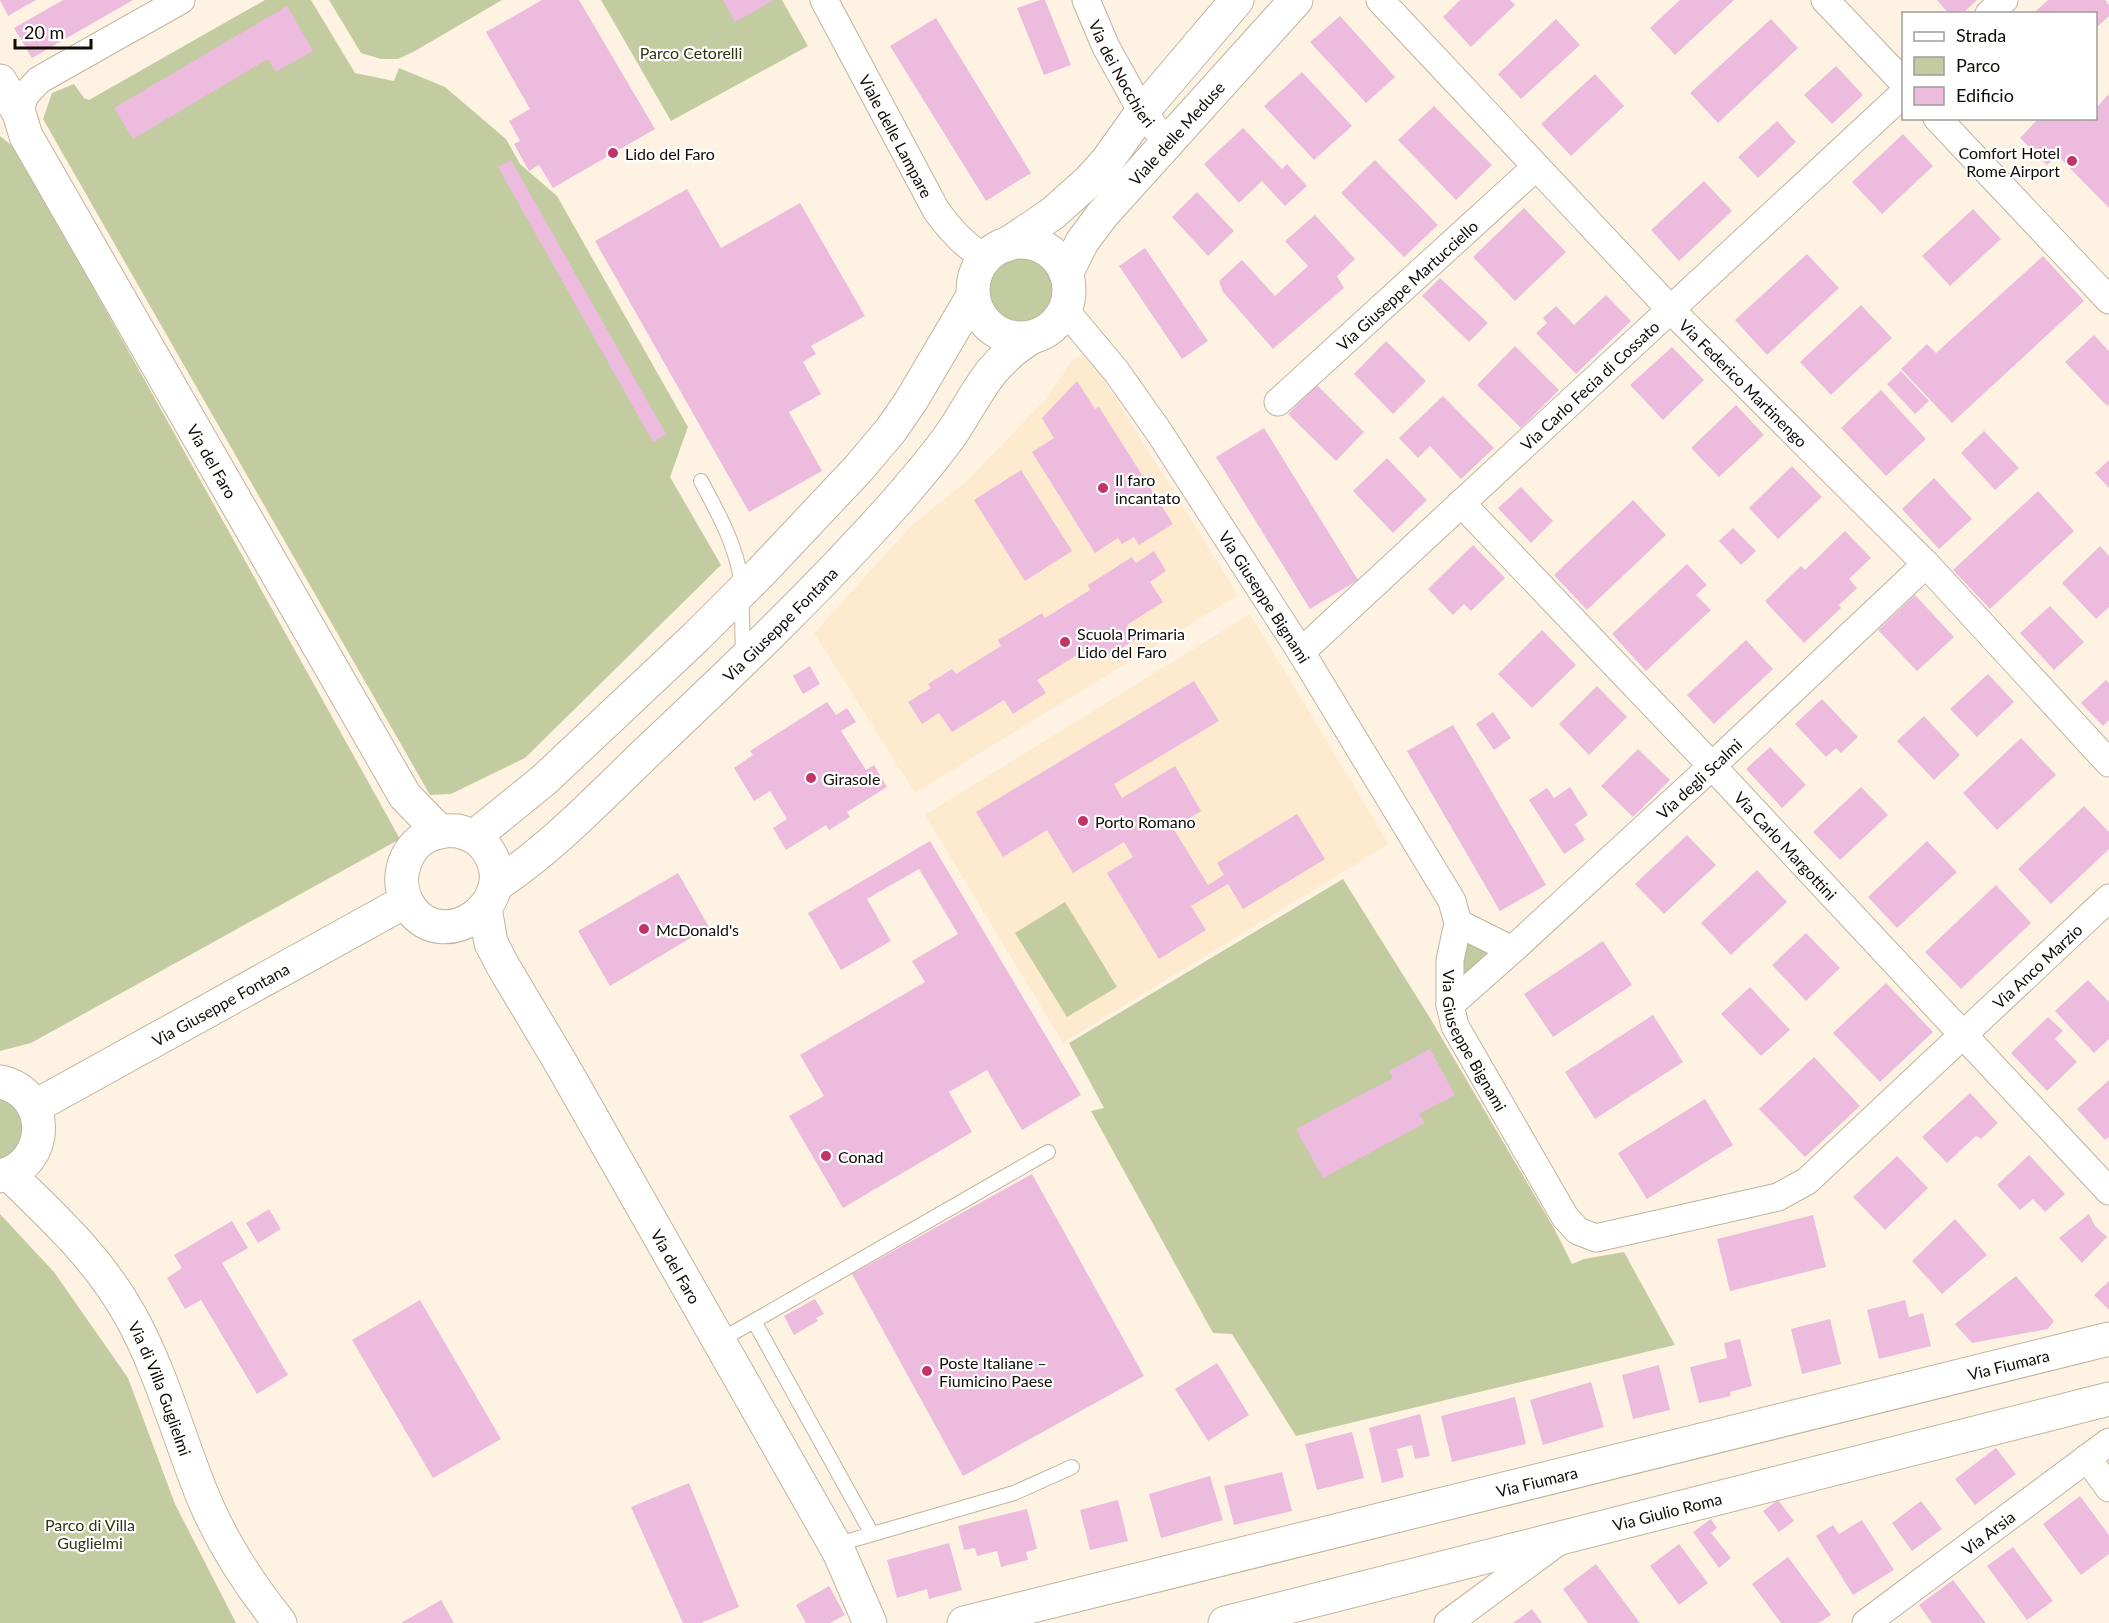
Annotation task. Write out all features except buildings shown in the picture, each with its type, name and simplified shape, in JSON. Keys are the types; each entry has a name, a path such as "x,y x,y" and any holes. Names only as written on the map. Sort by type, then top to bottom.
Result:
{"street":[{"path":"15,123 26,95 39,80 181,0"},
{"name":"Viale delle Lampare","path":"824,0 936,210 954,234 969,247 996,251"},
{"name":"Via dei Nocchieri","path":"1086,0 1110,55 1142,112 1167,142"},
{"name":"Viale delle Meduse","path":"996,251 1042,222 1080,190 1107,161 1142,112 1237,0"},
{"name":"Viale delle Meduse","path":"1066,274 1091,228 1296,0"},
{"name":"Via Federico Martinengo","path":"1380,0 1670,309 1926,564 2109,763"},
{"path":"1825,0 1902,81"},
{"path":"1991,12 2004,0"},
{"name":"Via del Faro","path":"0,81 15,123 405,796 440,832"},
{"name":"Via Carlo Fecia di Cossato","path":"1301,652 1902,95"},
{"path":"1939,120 2109,300"},
{"name":"Via Giuseppe Martucciello","path":"1278,402 1536,167"},
{"path":"1020,242 1035,244 1048,251 1059,261 1066,274 1069,292 1065,310 1051,327 1032,337 1016,338 1000,334 987,325 977,312 973,296 973,282 977,269 996,251 1020,242"},
{"path":"475,836 544,780 741,592 859,468 891,430 911,401 973,296"},
{"name":"Via Giuseppe Bignami","path":"1065,310 1116,371 1144,410 1301,652 1452,901 1458,923 1450,960 1450,1005 1455,1026 1565,1217 1578,1231 1596,1238 1778,1197 1807,1181 1962,1034"},
{"name":"Via Giuseppe Fontana","path":"490,896 544,850 743,660 883,516 916,479 949,436 984,380 998,363 1032,337"},
{"name":"Via Carlo Margottini","path":"1461,503 1712,766 2109,1191"},
{"name":"Via degli Scalmi","path":"1450,1005 1712,766 1926,564"},
{"path":"458,831 475,836 494,863 490,896 460,924 442,927 422,920 406,901 401,874 406,858 416,845 440,832 458,831"},
{"name":"Via del Faro","path":"490,896 489,937 500,960 835,1545 848,1569 870,1623"},
{"name":"Via Anco Marzio","path":"1962,1034 2109,898"},
{"name":"Via Giuseppe Fontana","path":"34,1107 406,901"},
{"path":"1458,923 1512,950"},
{"path":"0,1082 23,1093 34,1107 39,1122 36,1144 25,1161 5,1175"},
{"name":"Via di Villa Guglielmi","path":"5,1175 82,1246 121,1300 135,1325 161,1384 216,1525 247,1578 280,1623"},
{"name":"Via Fiumara","path":"964,1623 2109,1340"},
{"name":"Via Giulio Roma","path":"1225,1623 2109,1399"},
{"name":"Via Arsia","path":"1866,1623 2109,1442"},
{"path":"2087,1458 2109,1488"},
{"path":"1448,1623 1565,1537"}],"lane":[{"path":"701,482 731,540 739,567 743,660"},
{"path":"719,1341 1048,1152"},
{"path":"754,1321 872,1534"},
{"path":"835,1545 1014,1493 1072,1467"}],"shaded area":[{"path":"1084,354 1098,370 1238,595 915,793 814,633 912,525 967,481 1044,401 1072,360"},
{"path":"1250,614 1389,844 1063,1043 925,815"}],"green space":[{"path":"265,0 311,0 355,73 394,81 399,68 445,87 506,139 520,164 557,196 688,427 670,477 721,565 525,758 451,794 430,795 43,119 52,93 74,84 84,98 89,100"},
{"path":"329,0 502,0 415,51 398,59 381,59 361,53"},
{"name":"Parco Cetorelli","path":"601,0 782,0 808,46 671,121"},
{"path":"0,136 16,149 400,839 31,1043 0,1051"},
{"path":"1020,257 1033,260 1043,267 1050,277 1053,290 1050,303 1043,313 1033,320 1020,323 1007,320 997,313 990,303 987,290 990,277 997,267 1007,260"},
{"path":"1343,879 1430,1018 1555,1230 1572,1264 1584,1259 1624,1252 1675,1345 1296,1436 1232,1334 1213,1333 1091,1111 1104,1108 1069,1043"},
{"path":"1065,902 1117,987 1067,1017 1015,933"},
{"path":"1464,941 1490,954 1461,978"},
{"path":"0,1094 25,1115 22,1146 0,1162"},
{"name":"Parco di Villa Guglielmi","path":"0,1214 54,1272 128,1378 175,1504 236,1623 0,1623"}],"place":[{"name":"Lido del Faro","path":"613,153"},
{"name":"Comfort Hotel Rome Airport","path":"2072,161"},
{"name":"Il faro incantato","path":"1103,488"},
{"name":"Scuola Primaria Lido del Faro","path":"1065,642"},
{"name":"Girasole","path":"811,778"},
{"name":"Porto Romano","path":"1083,821"},
{"name":"McDonald's","path":"644,929"},
{"name":"Conad","path":"826,1156"},
{"name":"Poste Italiane – Fiumicino Paese","path":"927,1371"}]}
